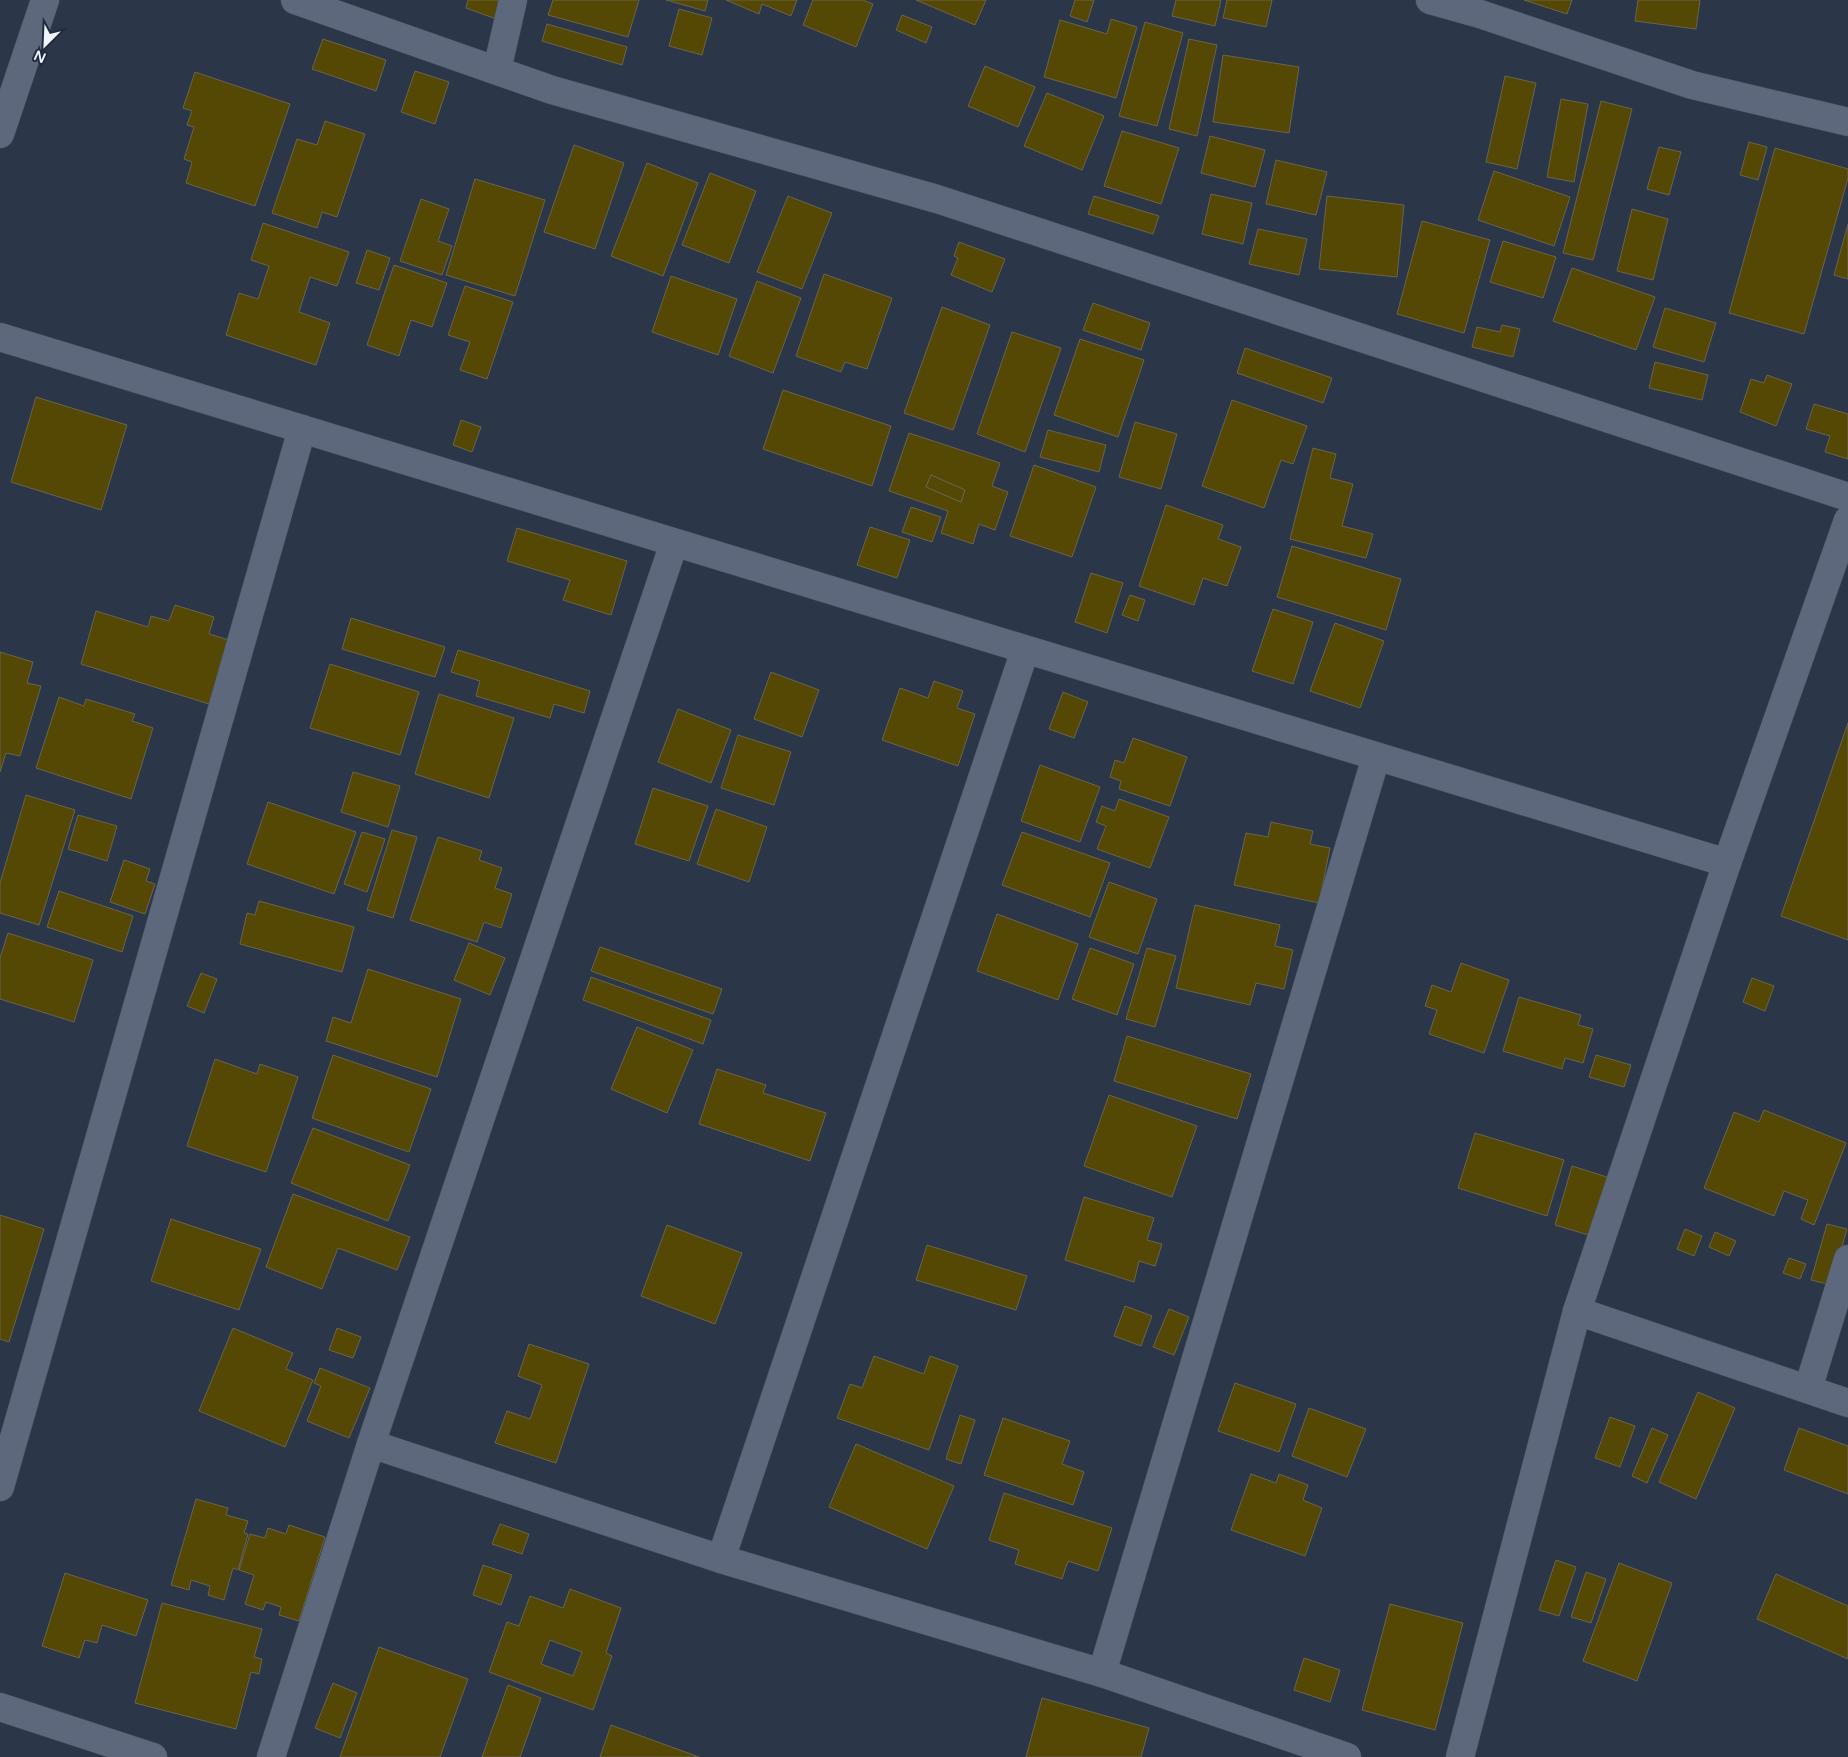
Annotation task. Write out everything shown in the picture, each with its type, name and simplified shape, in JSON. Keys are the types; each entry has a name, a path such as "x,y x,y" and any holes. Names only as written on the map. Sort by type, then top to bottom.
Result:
{"street":[{"path":"0,134 45,0"},
{"path":"295,0 552,90 937,199 1848,497"},
{"path":"496,70 513,0"},
{"path":"1430,0 1480,14 1692,85 1848,122"},
{"path":"0,337 1727,863"},
{"path":"0,1487 302,429"},
{"path":"1460,1757 1577,1311 1727,863 1848,520"},
{"path":"271,1757 371,1444 674,543"},
{"path":"721,1559 1025,650"},
{"path":"1102,1672 1376,757"},
{"path":"1808,1389 1848,1259"},
{"path":"1577,1311 1848,1403"},
{"path":"371,1444 721,1559 1102,1672 1347,1757"},
{"path":"0,1707 153,1757"}],"building":[{"path":"468,0 506,0 499,20 466,8"},
{"path":"553,0 639,0 628,37 548,15"},
{"path":"666,0 708,0 705,11"},
{"path":"726,0 797,0 791,16 762,4 759,14"},
{"path":"813,0 863,0 873,4 856,47 803,25"},
{"path":"916,0 986,0 975,25"},
{"path":"1075,0 1094,0 1087,22 1070,16"},
{"path":"1176,0 1221,0 1215,26 1172,16"},
{"path":"1227,0 1272,0 1266,27 1223,18"},
{"path":"1524,0 1572,0 1567,14"},
{"path":"1638,0 1700,0 1696,29 1635,21"},
{"path":"679,9 712,18 702,55 669,46"},
{"path":"902,15 932,27 926,43 896,30"},
{"path":"1111,19 1137,27 1116,98 1044,77 1060,20 1107,34"},
{"path":"1145,22 1183,33 1157,126 1119,116"},
{"path":"547,24 627,47 622,65 542,41"},
{"path":"323,39 386,60 376,91 312,69"},
{"path":"1189,39 1217,45 1197,136 1169,129"},
{"path":"1223,55 1299,67 1289,133 1213,122"},
{"path":"985,66 1035,87 1018,127 968,106"},
{"path":"415,71 449,82 435,124 401,112"},
{"path":"195,72 290,104 255,206 186,183 192,162 184,159 194,127 187,125 192,111 183,108"},
{"path":"1505,76 1536,83 1517,169 1486,162"},
{"path":"1047,93 1104,116 1082,170 1024,146"},
{"path":"1561,99 1588,104 1574,182 1547,177"},
{"path":"1601,101 1632,109 1593,260 1563,253"},
{"path":"325,121 365,134 337,217 322,212 317,228 272,213 297,139 317,145"},
{"path":"1122,131 1179,148 1161,204 1104,186"},
{"path":"1210,136 1265,150 1255,187 1201,173"},
{"path":"1749,142 1767,147 1758,180 1740,175"},
{"path":"574,145 624,163 595,249 544,232"},
{"path":"1659,147 1681,152 1669,195 1647,189"},
{"path":"1775,148 1848,169 1848,178 1804,334 1729,313"},
{"path":"1276,160 1327,172 1316,215 1266,204"},
{"path":"647,163 698,183 663,276 611,256"},
{"path":"1494,171 1570,197 1554,246 1478,220"},
{"path":"710,173 756,191 729,263 682,245"},
{"path":"475,179 545,200 515,296 446,275"},
{"path":"1211,194 1252,203 1243,244 1202,234"},
{"path":"788,196 832,213 802,289 757,272"},
{"path":"1094,196 1159,216 1153,234 1088,214"},
{"path":"1327,196 1404,205 1397,277 1319,269"},
{"path":"421,199 449,209 438,241 452,246 442,275 400,261"},
{"path":"1632,209 1668,219 1653,280 1617,271"},
{"path":"1422,221 1490,240 1464,333 1397,314"},
{"path":"263,223 349,252 337,286 310,277 299,312 330,323 316,365 226,335 239,293 258,299 269,266 251,260"},
{"path":"1848,224 1848,279 1834,275"},
{"path":"1258,229 1307,239 1299,275 1249,264"},
{"path":"1503,241 1556,257 1543,298 1490,282"},
{"path":"959,242 1005,259 992,292 951,275 958,258 954,256"},
{"path":"367,250 390,258 379,290 356,283"},
{"path":"394,265 447,283 432,327 411,320 399,356 367,345"},
{"path":"1572,268 1655,297 1636,350 1553,321"},
{"path":"824,274 892,298 867,369 845,362 841,372 796,356"},
{"path":"671,276 737,299 718,355 652,332"},
{"path":"757,281 801,298 773,373 729,356"},
{"path":"465,286 513,302 487,379 460,370 470,342 448,335"},
{"path":"1093,303 1150,323 1141,350 1083,330"},
{"path":"942,307 990,325 953,430 904,413"},
{"path":"1665,308 1716,323 1704,362 1653,347"},
{"path":"1502,325 1520,329 1513,357 1472,347 1477,327 1500,332"},
{"path":"1012,332 1061,348 1025,452 977,434"},
{"path":"1080,339 1144,360 1118,437 1054,415"},
{"path":"1245,348 1332,378 1323,403 1237,373"},
{"path":"1655,362 1708,375 1702,400 1649,388"},
{"path":"1767,375 1792,384 1776,426 1740,412 1751,379 1764,383"},
{"path":"783,390 891,426 872,486 763,449"},
{"path":"36,397 127,425 101,510 11,482"},
{"path":"1232,400 1307,426 1293,464 1281,460 1264,508 1202,486"},
{"path":"1814,404 1848,414 1848,459 1825,452 1830,436 1806,429"},
{"path":"461,420 481,427 472,452 453,445"},
{"path":"1135,422 1177,434 1161,489 1119,477"},
{"path":"1048,430 1106,445 1099,472 1040,457"},
{"path":"909,433 1000,463 992,486 1008,492 995,530 979,524 973,544 941,533 948,511 889,491","holes":["931,475 965,490 961,502 926,487"]},
{"path":"1313,448 1336,454 1330,478 1353,484 1342,526 1373,534 1366,558 1290,539"},
{"path":"1034,465 1096,487 1072,557 1010,536"},
{"path":"931,475 965,490 961,502 926,487"},
{"path":"1166,505 1223,525 1218,539 1241,547 1227,586 1203,578 1194,605 1139,586"},
{"path":"911,507 941,517 932,542 902,532"},
{"path":"870,527 910,540 897,578 857,565"},
{"path":"517,528 627,561 611,615 563,600 570,580 507,561"},
{"path":"1292,546 1401,579 1386,630 1277,597"},
{"path":"1091,573 1123,583 1107,633 1075,622"},
{"path":"1130,595 1145,600 1138,621 1122,615"},
{"path":"175,605 214,617 209,634 229,640 209,704 81,664 96,611 148,627 151,616 169,621"},
{"path":"1273,609 1313,622 1293,684 1252,671"},
{"path":"351,618 445,647 435,677 342,649"},
{"path":"1335,623 1384,641 1360,708 1310,691"},
{"path":"458,650 590,691 584,713 554,704 550,718 476,696 480,681 451,672"},
{"path":"0,652 33,662 27,683 41,686 20,756 6,753 0,772"},
{"path":"330,664 419,692 400,755 310,728"},
{"path":"771,672 819,690 802,737 754,719"},
{"path":"934,681 963,691 957,708 975,714 958,766 882,740 900,688 928,698"},
{"path":"1063,692 1088,702 1074,738 1049,729"},
{"path":"439,694 514,718 489,798 415,774"},
{"path":"59,697 84,706 86,699 135,714 132,721 153,728 131,799 36,768"},
{"path":"678,709 731,730 711,783 658,762"},
{"path":"1848,723 1848,940 1781,916"},
{"path":"738,735 791,752 774,805 721,788"},
{"path":"1133,738 1187,757 1170,806 1119,789 1121,781 1110,777 1115,760 1124,763"},
{"path":"1040,765 1100,787 1080,842 1021,821"},
{"path":"353,772 400,786 388,827 341,812"},
{"path":"653,788 708,806 689,861 635,844"},
{"path":"26,795 75,810 39,925 0,913 0,883"},
{"path":"1119,799 1169,817 1150,868 1097,849 1106,826 1096,822 1102,806 1115,811"},
{"path":"268,802 356,832 334,894 247,864"},
{"path":"716,809 767,827 749,882 697,864"},
{"path":"78,815 117,826 107,861 68,849"},
{"path":"1271,822 1313,831 1310,844 1330,848 1319,903 1234,885 1246,833 1268,837"},
{"path":"392,830 417,837 393,918 367,910"},
{"path":"362,832 385,839 367,892 344,884"},
{"path":"1022,832 1110,863 1090,917 1002,885"},
{"path":"438,837 482,851 479,860 502,868 495,888 512,894 501,928 484,922 477,942 410,920"},
{"path":"124,860 150,869 146,881 155,884 145,914 110,902"},
{"path":"1109,882 1157,899 1138,954 1089,937"},
{"path":"59,891 133,916 122,952 47,927"},
{"path":"259,901 354,927 342,972 240,944 247,913 255,915"},
{"path":"1195,905 1280,925 1275,946 1293,950 1284,989 1256,983 1250,1005 1176,988"},
{"path":"997,914 1078,944 1058,1000 977,971"},
{"path":"8,933 93,960 74,1022 0,999 0,958"},
{"path":"469,943 505,958 490,995 454,980"},
{"path":"600,947 722,989 713,1014 591,971"},
{"path":"1090,948 1134,964 1117,1015 1072,999"},
{"path":"1147,948 1176,956 1155,1027 1126,1019"},
{"path":"1461,963 1509,980 1484,1053 1429,1034 1437,1010 1425,1006 1432,985 1451,992"},
{"path":"368,969 461,999 437,1077 326,1041 333,1017 351,1023"},
{"path":"201,973 217,979 204,1013 187,1006"},
{"path":"591,977 711,1020 703,1044 583,1000"},
{"path":"1752,978 1774,986 1765,1011 1743,1002"},
{"path":"1519,997 1581,1015 1578,1025 1593,1029 1583,1063 1565,1058 1562,1069 1503,1051"},
{"path":"637,1027 693,1050 667,1113 611,1089"},
{"path":"1127,1036 1251,1074 1237,1119 1114,1081"},
{"path":"333,1055 431,1089 409,1152 312,1118"},
{"path":"1596,1055 1631,1065 1624,1087 1589,1077"},
{"path":"215,1059 257,1074 260,1064 298,1077 266,1172 187,1146"},
{"path":"717,1069 766,1085 763,1093 826,1113 810,1161 699,1124"},
{"path":"1109,1095 1197,1126 1172,1197 1084,1166"},
{"path":"1764,1110 1846,1143 1814,1225 1801,1219 1808,1200 1784,1191 1774,1216 1704,1188 1734,1112 1759,1122"},
{"path":"313,1128 410,1165 388,1221 291,1183"},
{"path":"1475,1133 1564,1160 1547,1216 1458,1188"},
{"path":"1572,1166 1610,1178 1592,1236 1555,1225"},
{"path":"293,1194 410,1237 397,1270 338,1248 322,1289 266,1267"},
{"path":"1084,1197 1154,1218 1147,1240 1162,1244 1155,1266 1139,1261 1134,1282 1065,1260"},
{"path":"0,1215 44,1229 9,1342 0,1339"},
{"path":"171,1219 261,1249 239,1310 151,1281"},
{"path":"1827,1224 1847,1229 1831,1285 1811,1280"},
{"path":"667,1225 742,1253 715,1324 641,1296"},
{"path":"1685,1229 1702,1236 1694,1256 1677,1249"},
{"path":"1715,1232 1736,1241 1729,1256 1709,1247"},
{"path":"927,1245 1027,1276 1016,1310 916,1280"},
{"path":"1789,1258 1806,1264 1800,1279 1783,1273"},
{"path":"1125,1306 1152,1316 1141,1346 1114,1336"},
{"path":"1169,1309 1189,1317 1174,1355 1153,1347"},
{"path":"233,1328 293,1353 286,1369 313,1380 285,1447 199,1411"},
{"path":"337,1328 361,1337 353,1358 329,1350"},
{"path":"529,1344 589,1364 556,1463 495,1443 507,1411 530,1419 542,1385 518,1376"},
{"path":"874,1356 924,1374 930,1356 958,1366 929,1450 837,1418 850,1384 862,1388"},
{"path":"320,1368 370,1388 349,1438 307,1421 321,1386 314,1383"},
{"path":"1235,1383 1296,1404 1279,1452 1218,1431"},
{"path":"1698,1392 1735,1408 1696,1499 1659,1482"},
{"path":"1309,1408 1366,1429 1347,1477 1292,1456"},
{"path":"960,1415 975,1420 961,1464 946,1459"},
{"path":"1610,1417 1635,1426 1620,1467 1595,1458"},
{"path":"1003,1418 1070,1441 1062,1464 1084,1472 1073,1505 984,1475"},
{"path":"1652,1428 1668,1435 1647,1483 1632,1476"},
{"path":"1799,1428 1848,1446 1848,1494 1784,1470"},
{"path":"856,1444 954,1486 927,1549 829,1507"},
{"path":"1251,1474 1276,1483 1279,1474 1308,1485 1303,1500 1322,1508 1305,1556 1231,1530"},
{"path":"1004,1493 1112,1528 1098,1571 1068,1561 1062,1579 1015,1564 1019,1550 989,1540"},
{"path":"196,1499 228,1508 226,1515 248,1521 244,1533 248,1534 238,1570 233,1568 224,1600 208,1595 210,1586 191,1580 189,1590 171,1585"},
{"path":"500,1524 529,1534 522,1554 492,1544"},
{"path":"289,1525 325,1537 299,1621 279,1615 281,1607 266,1602 263,1610 245,1604 254,1575 239,1570 250,1534 265,1538 268,1528 286,1534"},
{"path":"1556,1560 1576,1567 1559,1616 1539,1610"},
{"path":"1619,1563 1672,1583 1637,1681 1583,1661"},
{"path":"483,1565 512,1575 501,1605 473,1595"},
{"path":"1586,1572 1606,1579 1591,1623 1571,1617"},
{"path":"65,1573 148,1600 136,1636 102,1625 97,1643 85,1640 79,1658 42,1646"},
{"path":"1776,1574 1848,1606 1848,1659 1757,1619"},
{"path":"570,1589 621,1608 606,1653 612,1656 593,1710 489,1672 507,1622 519,1626 530,1596 563,1608","holes":["550,1640 582,1652 573,1676 541,1664"]},
{"path":"162,1603 262,1629 254,1657 262,1659 259,1674 251,1672 236,1729 135,1703"},
{"path":"1390,1604 1463,1623 1435,1730 1362,1710"},
{"path":"379,1647 468,1679 440,1757 340,1757"},
{"path":"1304,1658 1340,1670 1330,1702 1294,1690"},
{"path":"333,1683 357,1693 340,1738 315,1728"},
{"path":"508,1685 541,1698 520,1757 482,1757"},
{"path":"1042,1698 1149,1728 1141,1757 1026,1757"},
{"path":"611,1725 699,1757 600,1757"}]}
